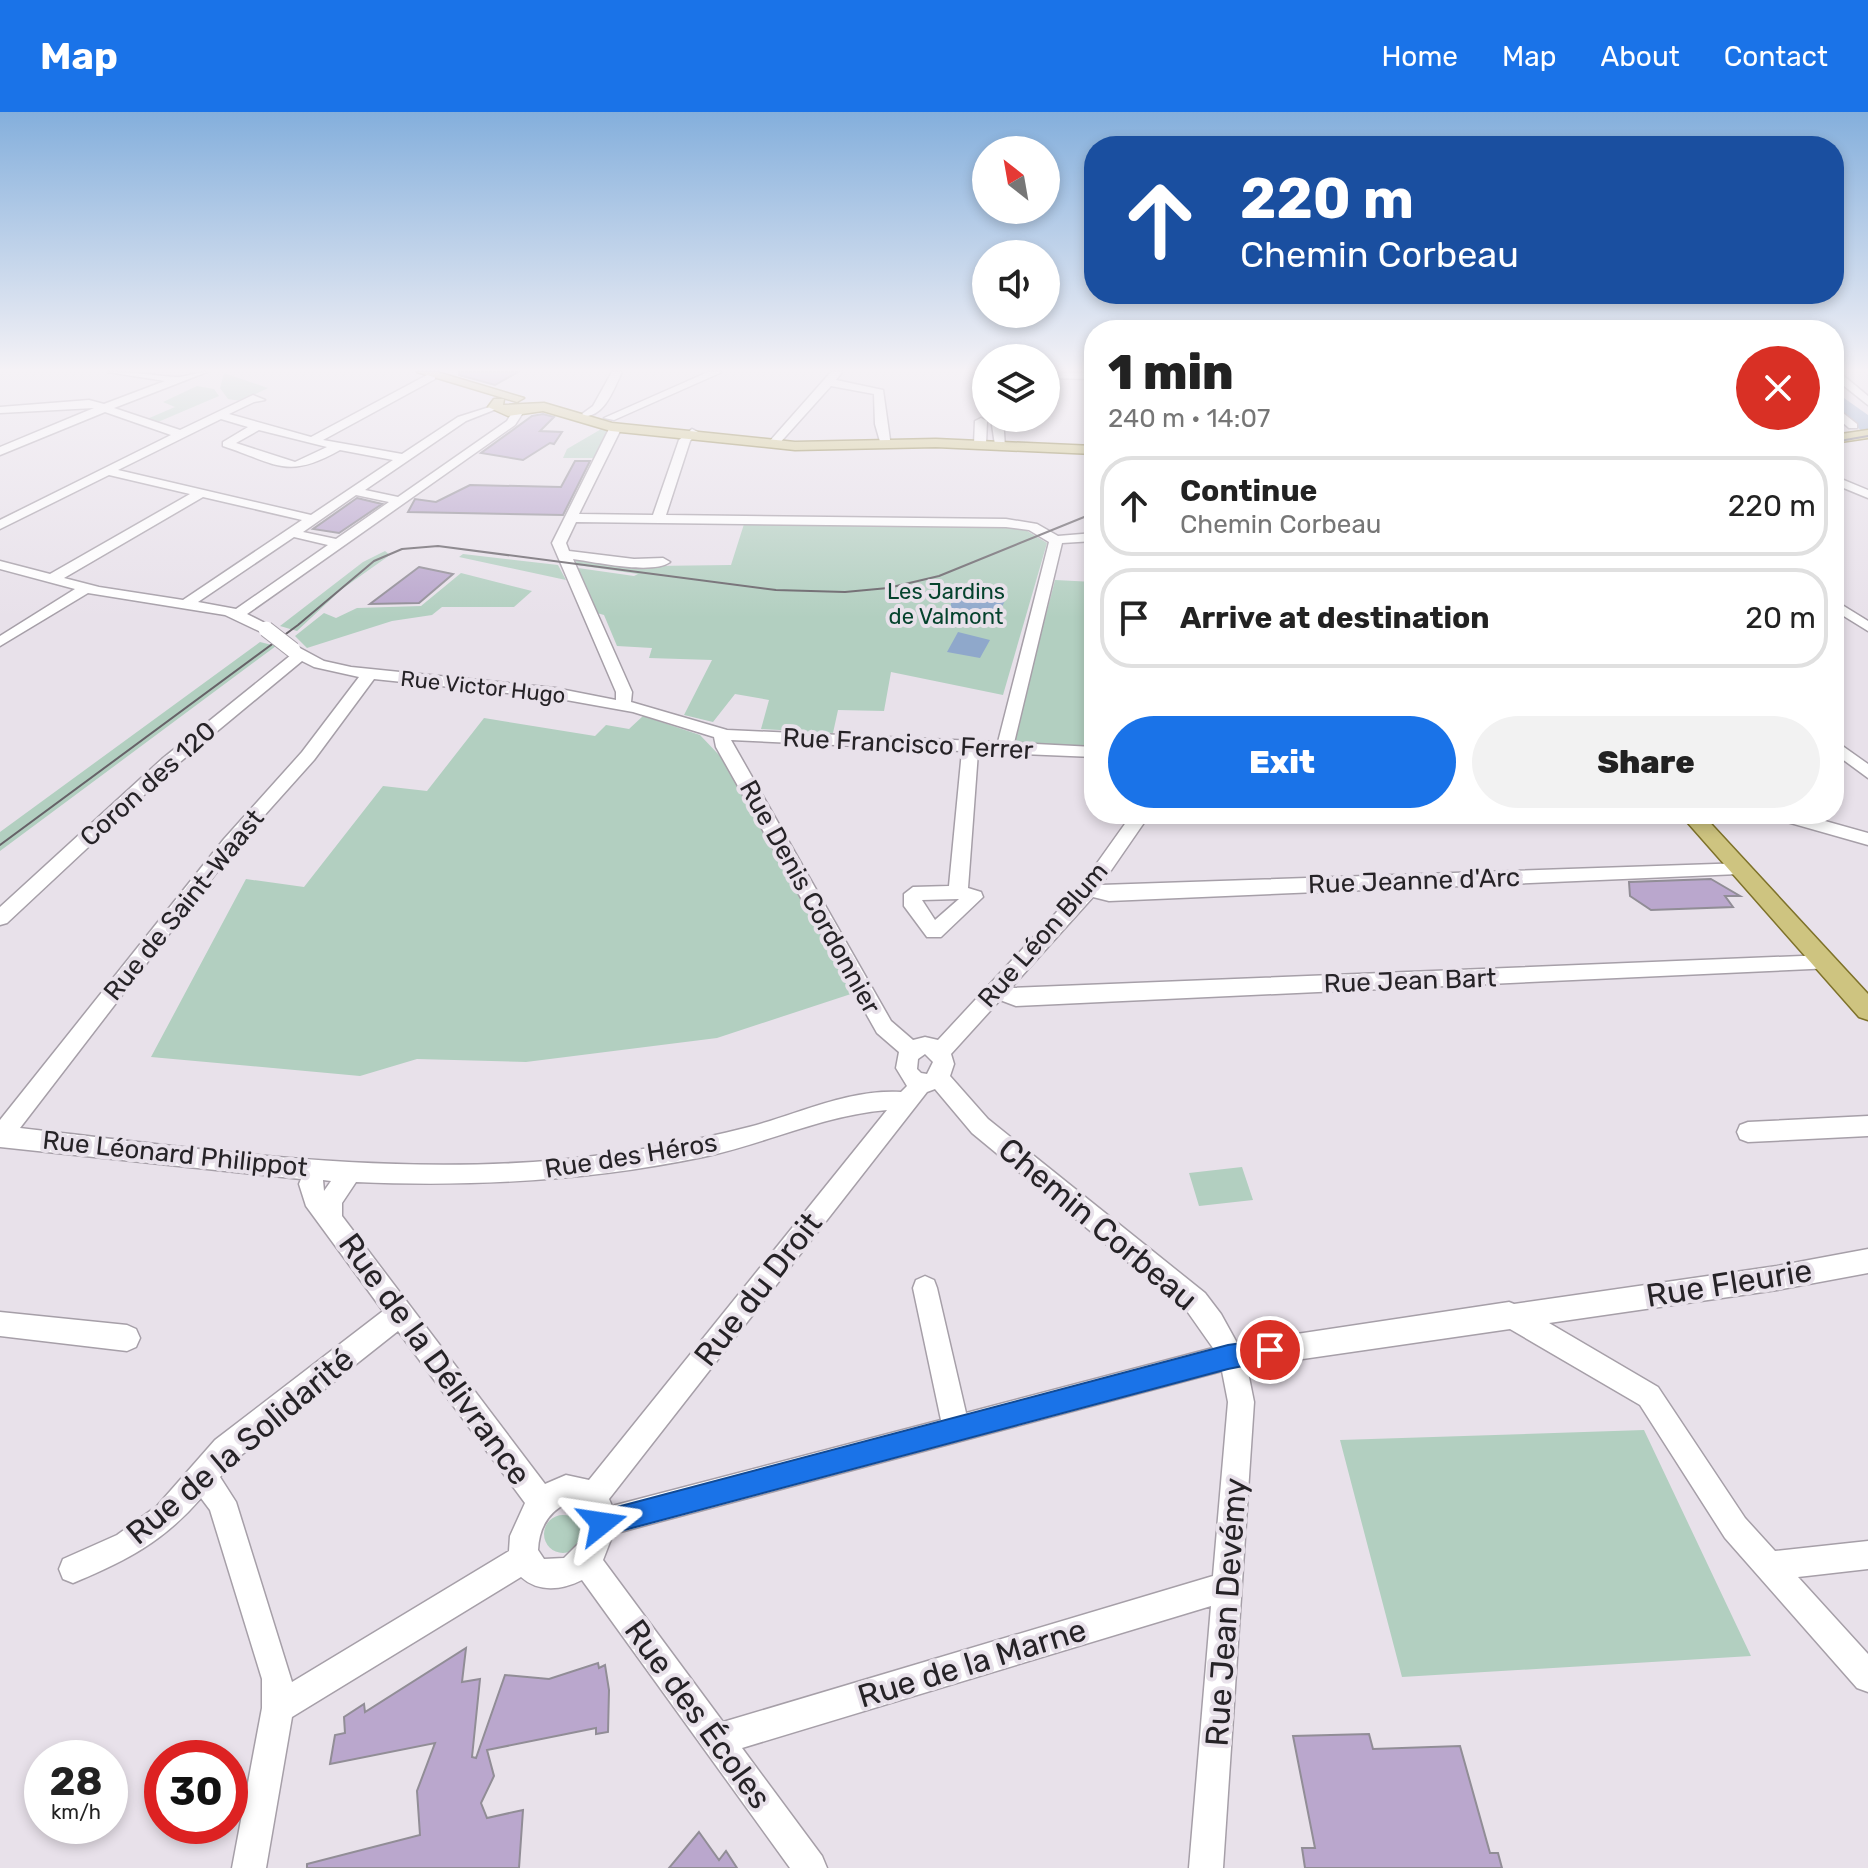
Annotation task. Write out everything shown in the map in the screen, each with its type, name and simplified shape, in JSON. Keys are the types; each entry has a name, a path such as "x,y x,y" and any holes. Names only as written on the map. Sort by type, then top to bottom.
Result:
{"main road":[{"path":"1699,824 1868,1010"}],"street":[{"path":"0,525 138,454"},
{"path":"257,454 294,466 308,463 324,454"},
{"path":"381,454 403,458"},
{"path":"186,604 409,454"},
{"path":"238,614 467,454"},
{"path":"602,454 559,542 624,692 623,706"},
{"path":"658,520 682,454"},
{"path":"106,471 312,519"},
{"path":"1844,484 1868,494"},
{"path":"353,491 401,501"},
{"path":"52,579 201,493"},
{"path":"573,518 1013,524 1036,529 1056,540 1084,538"},
{"path":"292,533 339,544"},
{"path":"1005,748 1056,540"},
{"path":"563,554 634,563 663,562"},
{"name":"Rue Victor Hugo","path":"3,568 86,588 238,614 266,629 296,652 325,666 369,675 548,692 623,706 721,734"},
{"path":"0,625 68,583"},
{"path":"0,642 86,588"},
{"path":"1844,611 1868,627"},
{"name":"Coron des 120","path":"0,918 168,763 296,652"},
{"name":"Rue de Saint-Waast","path":"0,1136 230,843 308,756 369,675"},
{"name":"Rue Francisco Ferrer","path":"721,734 1084,752"},
{"name":"Rue Denis Cordonnier","path":"721,734 724,747 884,1027 912,1051"},
{"path":"958,892 970,747"},
{"path":"1844,753 1868,773"},
{"name":"Rue Léon Blum","path":"940,1052 1089,889 1134,824"},
{"path":"1815,824 1868,839"},
{"name":"Rue Jeanne d'Arc","path":"1089,889 1109,894 1739,868"},
{"name":"Rue Jean Bart","path":"996,991 1016,998 1826,963"},
{"path":"924,1047 940,1052 946,1065 930,1079 906,1070 905,1062 912,1051 924,1047"},
{"name":"Rue du Droit","path":"598,1510 907,1102 930,1079"},
{"name":"Chemin Corbeau","path":"930,1079 980,1126 1196,1302 1209,1317 1228,1357"},
{"name":"Rue des Héros","path":"350,1172 487,1174 621,1163 751,1136 867,1102 889,1099 907,1102"},
{"path":"1748,1132 1868,1126"},
{"name":"Rue Léonard Philippot","path":"0,1136 350,1172"},
{"name":"Rue de la Délivrance","path":"316,1169 310,1184 311,1193 541,1502"},
{"name":"Rue de la Délivrance","path":"330,1216 332,1197 350,1172"},
{"name":"Rue Fleurie","path":"1509,1314 1793,1276 1868,1261"},
{"path":"925,1288 957,1430"},
{"name":"Rue de la Solidarité","path":"73,1569 139,1538 178,1506 225,1450 401,1313"},
{"path":"598,1510 957,1430 1228,1357 1509,1314 1649,1396 1726,1515 1868,1677"},
{"path":"0,1324 127,1338"},
{"name":"Rue Jean Devémy","path":"1206,1868 1241,1402 1238,1381 1228,1357"},
{"path":"203,1478 222,1502 277,1679 278,1708 249,1868"},
{"path":"566,1489 581,1490 598,1510 598,1543 586,1561 570,1572 552,1575 536,1570 526,1557 525,1529 541,1502 566,1489"},
{"path":"1769,1566 1868,1555"},
{"path":"278,1708 526,1557"},
{"name":"Rue des Écoles","path":"586,1561 810,1868"},
{"name":"Rue de la Marne","path":"717,1740 1228,1586"}],"green space":[{"path":"565,454 598,454 596,458 563,458"},
{"name":"Les Jardins de Valmont","path":"744,524 1019,526 1047,543 1003,695 891,672 884,711 838,710 833,733 761,729 769,700 735,694 713,722 684,715 712,660 649,658 652,648 617,646 604,615 597,613 578,568 638,574 577,565 575,560 646,569 652,566 731,565"},
{"path":"385,551 390,555 342,589 297,631 280,626 363,562"},
{"path":"463,554 558,565 566,580 459,557"},
{"path":"461,573 532,591 514,607 442,607 432,615 392,621 307,648 295,636 324,613 336,618 357,608 421,606"},
{"path":"1055,580 1084,581 1084,746 1013,743"},
{"path":"260,642 276,646 0,851 0,832"},
{"path":"643,716 700,735 720,756 854,993 717,1038 526,1062 417,1059 360,1076 151,1057 246,879 304,887 383,786 427,791 484,718 595,736 606,725 629,729"},
{"path":"1242,1167 1253,1200 1199,1206 1189,1173"},
{"path":"1644,1430 1751,1656 1402,1677 1340,1440"},
{"path":"563,1515 577,1520 582,1534 577,1548 563,1553 549,1548 544,1534 549,1520"}],"water":[{"path":"1008,594 995,622 951,623 951,595"},
{"path":"958,632 990,640 980,658 947,652"}],"building":[{"path":"487,454 533,454 523,460"},
{"path":"575,461 590,461 563,515 408,512 415,499 436,502 470,485 561,487"},
{"path":"357,498 382,504 339,533 313,529"},
{"path":"419,567 453,574 419,603 370,604"},
{"path":"1711,879 1740,896 1725,896 1733,907 1651,910 1630,896 1629,882"},
{"path":"466,1648 462,1682 480,1679 472,1757 476,1758 505,1675 549,1679 598,1663 599,1668 605,1665 609,1690 608,1732 596,1734 596,1728 487,1750 494,1776 481,1803 487,1818 523,1810 519,1868 307,1868 307,1864 420,1835 417,1791 435,1743 330,1764 335,1735 345,1733 344,1717 364,1704 365,1712"},
{"path":"1369,1734 1373,1749 1460,1746 1490,1853 1498,1853 1502,1868 1305,1868 1302,1848 1315,1848 1293,1736"},
{"path":"699,1832 719,1860 726,1851 737,1868 669,1868"}],"tram line":[{"path":"0,845 298,625 374,561 402,549 438,546 776,590 845,592 888,588 939,576 1084,517"}],"route":[{"path":"602,1523 1228,1357 1270,1350"}]}
